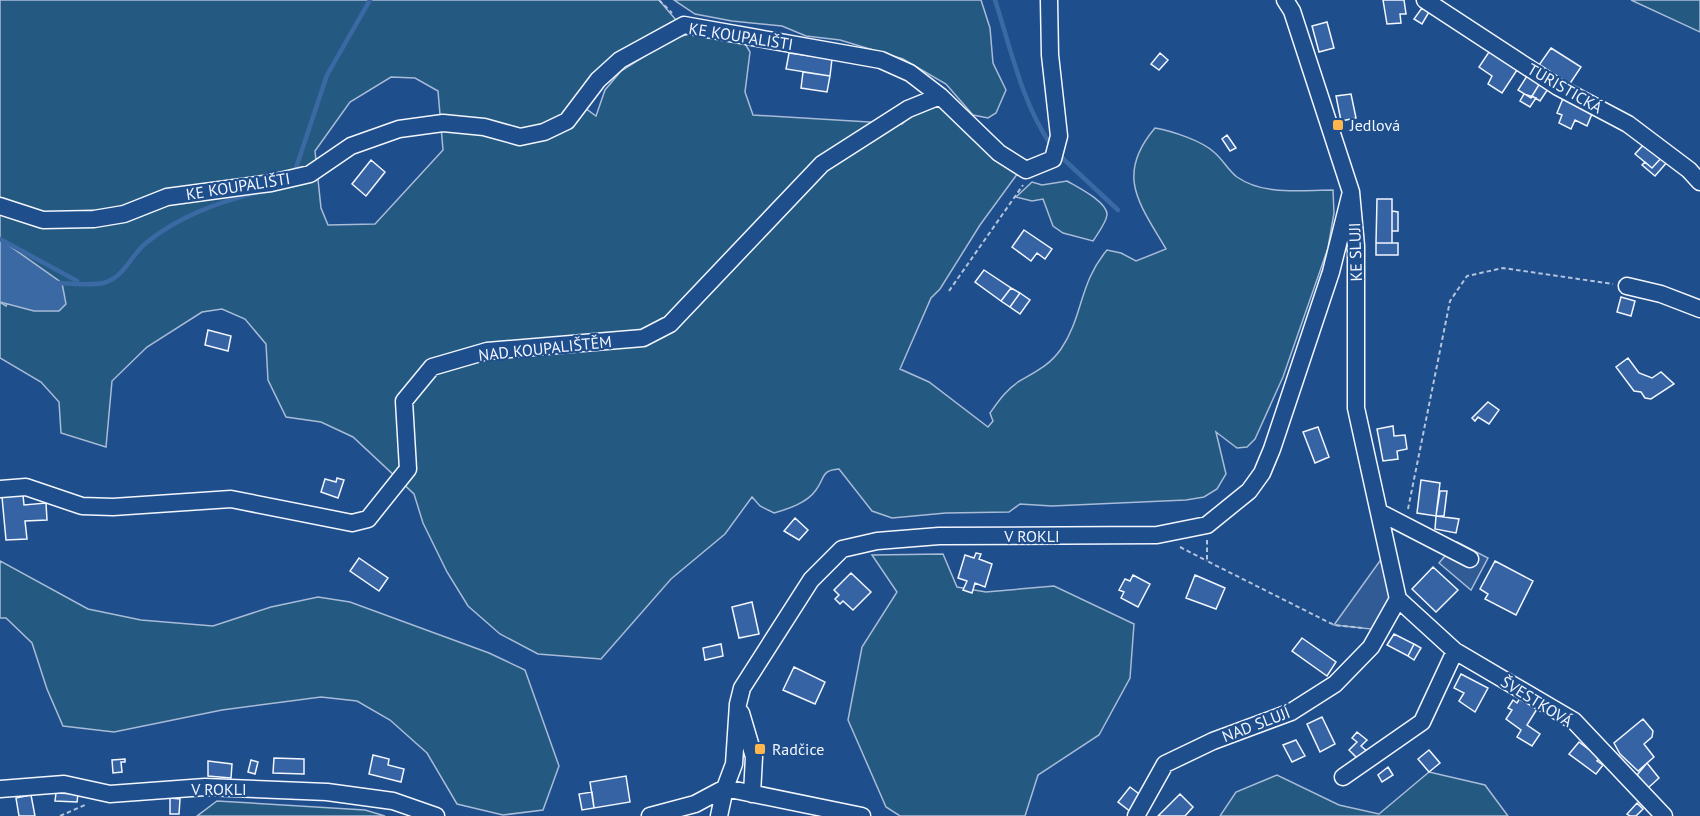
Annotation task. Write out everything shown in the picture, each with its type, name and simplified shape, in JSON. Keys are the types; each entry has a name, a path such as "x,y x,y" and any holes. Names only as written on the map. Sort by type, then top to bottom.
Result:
{"street":[{"path":"1036,166 1053,159 1059,136 1050,55 1049,0"},
{"name":"KE SLUJI","path":"1285,0 1292,11 1351,192 1356,246 1356,408 1398,599"},
{"name":"TURISTICKÁ","path":"1425,0 1558,87 1628,124 1689,170 1700,182"},
{"name":"KE KOUPALIŠTI","path":"0,206 43,220 94,219 124,214 167,197 304,175 351,146 399,129 444,123 484,127 520,137 544,132 567,121 598,80 620,60 684,25 881,60 910,73 940,96 999,153 1026,170 1036,166"},
{"name":"NAD KOUPALIŠTĚM","path":"0,489 26,487 82,506 231,499 352,523 368,519 408,469 404,401 432,367 487,351 643,338 670,324 822,164 908,109 940,96"},
{"name":"V ROKLI","path":"719,816 725,788 734,764 738,704 742,688 811,580 842,549 877,541 939,536 1156,535 1207,525 1249,491 1262,473 1272,449 1331,272 1351,192"},
{"path":"1627,286 1661,294 1700,309"},
{"path":"1379,512 1470,559"},
{"name":"ŠVESTKOVÁ","path":"1398,599 1455,651 1574,721 1664,816"},
{"name":"NAD SLUJÍ","path":"1136,816 1165,764 1213,741 1292,712 1335,684 1371,647 1398,599"},
{"path":"1343,777 1422,722 1455,651"},
{"path":"738,704 754,757 752,795"},
{"name":"V ROKLI","path":"0,789 64,784 110,794 206,787 327,792 393,801 436,816"},
{"path":"650,816 695,804 725,788 862,816"}],"path":[{"path":"950,291 1036,166"},
{"path":"1399,523 1407,517 1450,301 1467,276 1503,268 1627,286"},
{"path":"1207,525 1207,561"},
{"path":"1156,535 1334,625 1358,628"}],"shaded area":[{"path":"0,0 659,0 676,20 645,37 621,54 588,87 577,102 596,116 605,90 621,71 673,38 699,32 743,40 750,52 745,92 753,115 902,124 911,116 922,111 933,107 945,107 1018,173 980,225 940,289 931,298 900,369 929,382 988,427 993,421 990,413 1006,392 1047,364 1061,349 1074,325 1091,275 1107,250 1121,253 1136,261 1166,249 1147,217 1135,189 1136,160 1155,128 1203,144 1215,153 1237,177 1259,187 1284,191 1333,190 1334,213 1328,248 1283,377 1255,439 1247,447 1237,448 1216,432 1226,474 1217,489 1204,497 1186,500 1052,506 1020,504 1009,512 946,513 892,518 872,511 839,469 829,471 808,499 785,510 774,513 760,506 752,497 725,534 671,579 601,659 538,654 500,634 468,606 447,572 423,523 414,494 353,437 321,422 286,417 268,380 266,344 245,319 222,309 202,312 147,347 112,381 106,447 61,433 59,402 41,382 0,358 0,302 6,306 23,257 0,239","holes":["391,77 415,78 438,91 443,150 375,224 328,225 321,208 315,151 350,102"]},
{"path":"674,0 981,0 990,28 993,63 1006,90 996,113 988,118 973,115 946,84 903,59 840,40 806,36 782,26 732,21 695,14"},
{"path":"1631,0 1700,0 1700,32"},
{"path":"1067,181 1091,195 1106,210 1105,221 1093,241 1063,233 1053,226 1043,199 1032,201 1016,197 1032,182 1042,185"},
{"path":"0,239 62,283 66,304 59,311 34,311 0,302"},
{"path":"1457,542 1488,558 1471,590 1439,563"},
{"path":"1387,551 1398,599 1380,630 1334,625"},
{"path":"943,554 957,587 986,592 1054,586 1134,624 1130,678 1099,735 1038,775 1025,816 900,816 886,807 848,720 862,647 897,592 872,555"},
{"path":"0,561 88,609 141,620 213,626 271,607 318,597 350,602 489,653 525,670 559,766 543,810 503,815 457,804 427,753 390,720 357,701 321,697 222,710 114,732 63,726 47,689 32,643 6,618 0,618"},
{"path":"1429,772 1485,785 1508,816 1220,816 1236,792 1277,775 1339,805 1379,814"},
{"path":"217,801 365,810 385,816 197,816"}],"building":[{"path":"1383,0 1404,0 1406,14 1400,14 1401,23 1387,24"},
{"path":"1422,8 1429,12 1422,24 1414,19"},
{"path":"1327,22 1334,48 1319,52 1312,26"},
{"path":"1551,48 1581,67 1569,85 1539,65"},
{"path":"1491,49 1519,67 1502,93 1488,84 1492,76 1479,67"},
{"path":"789,53 832,59 830,76 786,69"},
{"path":"1160,53 1168,60 1159,70 1151,64"},
{"path":"803,72 830,76 827,92 801,88"},
{"path":"1527,76 1540,83 1531,98 1518,90"},
{"path":"1540,83 1548,89 1540,101 1532,96"},
{"path":"1351,94 1356,118 1341,121 1336,96"},
{"path":"1524,94 1536,98 1530,107 1520,101"},
{"path":"1564,96 1594,109 1587,126 1575,120 1571,129 1559,123 1562,115 1557,113"},
{"path":"1227,135 1236,148 1230,151 1222,139"},
{"path":"1646,142 1663,156 1652,168 1635,154"},
{"path":"1663,156 1668,161 1655,176 1642,165 1645,162 1652,168"},
{"path":"371,160 385,172 366,196 352,184"},
{"path":"1377,199 1392,199 1392,243 1376,243"},
{"path":"1392,211 1398,212 1398,231 1392,231"},
{"path":"1024,230 1052,249 1045,259 1037,253 1031,261 1012,247"},
{"path":"1376,243 1398,243 1398,255 1376,255"},
{"path":"984,270 1011,288 1001,301 975,282"},
{"path":"1011,288 1020,293 1010,307 1001,301"},
{"path":"1020,293 1030,300 1020,314 1010,307"},
{"path":"1621,297 1635,301 1631,316 1617,312"},
{"path":"208,330 231,336 228,351 205,345"},
{"path":"1628,358 1639,373 1652,378 1661,372 1674,384 1651,399 1645,398 1641,392 1634,391 1616,367"},
{"path":"1488,402 1499,410 1489,424 1478,417 1475,421 1472,418"},
{"path":"1393,426 1394,436 1405,435 1407,449 1397,451 1398,459 1383,461 1377,429"},
{"path":"1318,427 1329,457 1315,463 1303,432"},
{"path":"337,478 344,480 338,498 321,492 325,479 336,482"},
{"path":"1421,480 1440,483 1436,516 1417,513"},
{"path":"1440,491 1447,491 1444,516 1436,516"},
{"path":"23,495 24,505 46,503 47,520 25,521 27,539 6,540 2,497"},
{"path":"1436,516 1459,519 1456,533 1435,529"},
{"path":"795,518 808,530 799,540 784,531"},
{"path":"976,553 981,554 979,559 992,564 985,587 975,583 972,593 963,590 967,581 958,578 965,555 974,558"},
{"path":"359,558 388,578 379,591 350,571"},
{"path":"1495,561 1533,581 1516,615 1485,599 1488,594 1480,589"},
{"path":"1433,567 1458,590 1436,612 1412,589"},
{"path":"851,573 871,592 853,610 843,601 840,604 835,599 839,595 834,590"},
{"path":"1133,575 1150,584 1138,607 1121,598 1124,592 1119,590 1125,579 1130,581"},
{"path":"1195,575 1225,588 1216,609 1186,598"},
{"path":"752,602 759,634 739,638 732,607"},
{"path":"1394,634 1414,644 1408,656 1387,645"},
{"path":"1302,638 1336,662 1327,676 1292,651"},
{"path":"721,644 723,656 705,660 703,648"},
{"path":"1414,644 1421,648 1414,660 1408,656"},
{"path":"794,667 825,682 815,704 783,690"},
{"path":"1461,674 1488,688 1475,712 1459,701 1464,693 1454,688"},
{"path":"1520,698 1537,709 1527,725 1540,734 1532,746 1517,737 1521,730 1506,719 1512,710 1508,708 1513,700 1517,703"},
{"path":"1322,717 1335,744 1320,752 1307,724"},
{"path":"1643,719 1653,731 1652,737 1644,744 1654,757 1638,771 1620,754 1614,743"},
{"path":"1357,732 1367,740 1361,746 1368,752 1358,759 1349,750 1357,742 1352,738"},
{"path":"1296,740 1305,756 1292,762 1283,745"},
{"path":"1579,742 1600,758 1597,761 1603,765 1596,774 1569,754"},
{"path":"1429,750 1440,763 1429,772 1418,759"},
{"path":"373,755 389,759 388,765 404,769 401,782 369,774"},
{"path":"274,758 304,759 304,774 273,773"},
{"path":"125,759 125,762 121,762 122,772 113,773 112,760"},
{"path":"251,760 258,762 255,774 248,772"},
{"path":"208,761 232,764 231,778 208,776"},
{"path":"1647,763 1659,778 1648,788 1637,775"},
{"path":"1388,767 1393,775 1382,782 1378,775"},
{"path":"626,776 630,802 594,808 590,782"},
{"path":"1130,787 1143,797 1131,812 1118,802"},
{"path":"592,792 594,808 582,810 579,794"},
{"path":"56,793 78,794 77,802 55,801"},
{"path":"1180,794 1193,807 1185,816 1158,816"},
{"path":"31,795 35,816 19,816 16,798"},
{"path":"170,798 180,799 179,814 170,814"},
{"path":"1637,803 1643,809 1636,816 1627,814"}],"waterway":[{"path":"294,174 327,75 370,0"},
{"path":"995,0 1025,94 1032,112 1051,145"},
{"path":"1058,154 1118,210"},
{"path":"57,283 92,284 110,280 122,271 146,243 172,225 214,205 259,192"},
{"path":"0,239 77,281"}],"place":[{"name":"Jedlová","path":"1338,125"},
{"name":"Radčice","path":"760,749"}]}
